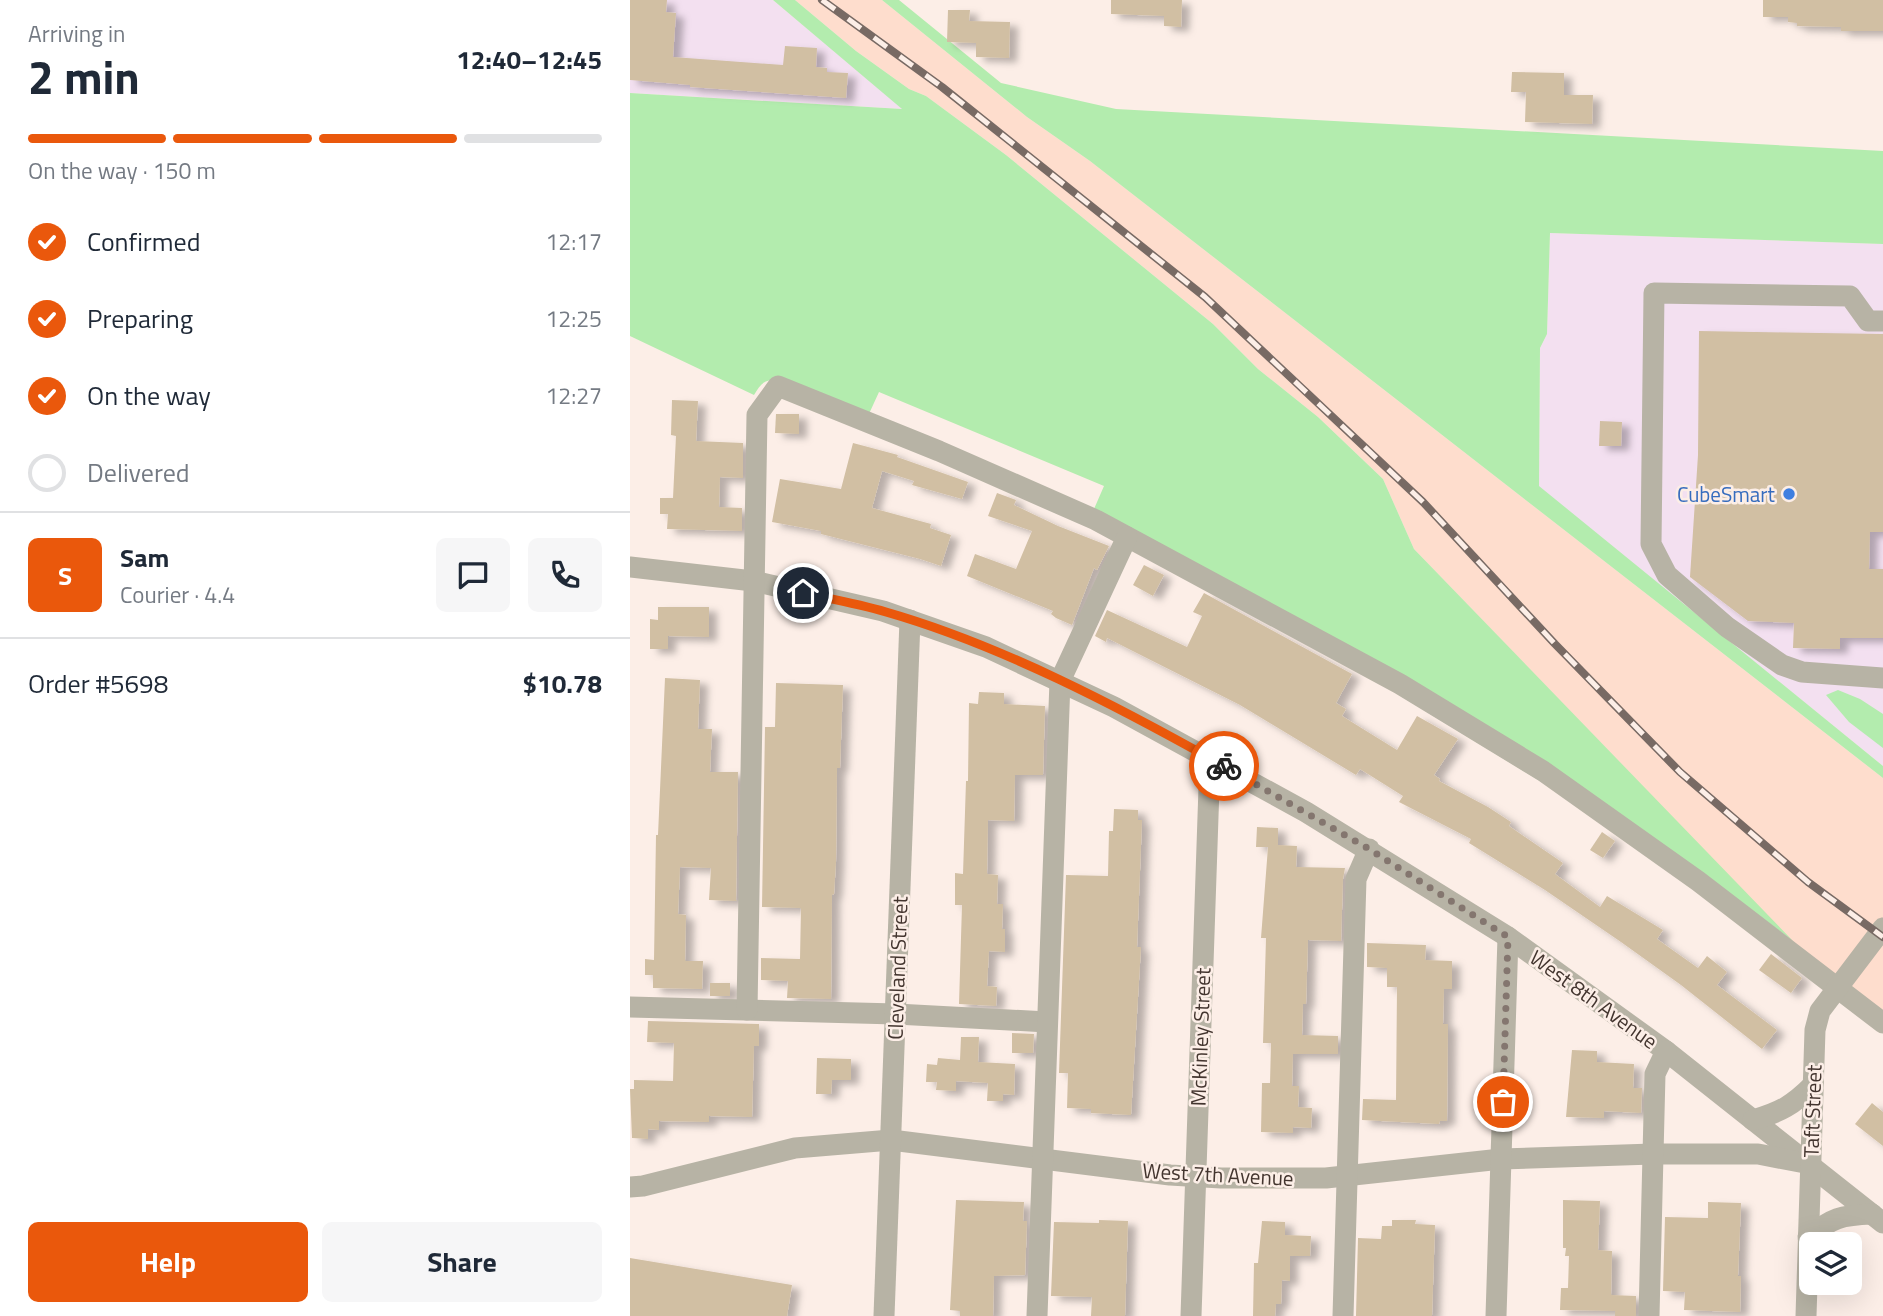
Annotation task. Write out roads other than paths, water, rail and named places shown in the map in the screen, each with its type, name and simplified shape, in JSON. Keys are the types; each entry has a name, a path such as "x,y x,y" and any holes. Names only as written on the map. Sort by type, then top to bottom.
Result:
{"street":[{"path":"1883,321 1868,321 1850,296 1654,293 1651,544 1667,575 1727,627 1782,665 1802,672 1883,678"},
{"path":"747,1010 757,415 778,386 939,451 1096,520 1399,684 1543,771 1698,881 1883,1023"},
{"path":"1037,1316 1060,681 1127,537"},
{"name":"West 8th Avenue","path":"630,567 753,581 883,611 986,647 1060,681 1210,758 1369,849 1508,937 1666,1051 1877,1218"},
{"name":"Cleveland Street","path":"884,1316 910,620"},
{"name":"McKinley Street","path":"1191,1316 1210,758"},
{"path":"1343,1316 1356,878 1369,849"},
{"name":"Taft Street","path":"1808,1232 1815,1030 1819,1011 1883,928"},
{"path":"1496,1316 1508,937"},
{"path":"630,1007 895,1014 1047,1022"},
{"path":"1649,1316 1655,1074 1666,1051"},
{"path":"1753,1120 1793,1105 1813,1085"},
{"name":"West 7th Avenue","path":"630,1187 794,1148 891,1140 1196,1177 1325,1178 1501,1159 1653,1154 1758,1154 1811,1164"},
{"path":"1814,1232 1829,1220 1845,1215 1877,1218"},
{"name":"Taft Street","path":"1806,1316 1807,1295"}],"railway":[{"path":"822,0 942,87 1205,297 1423,502 1555,644 1680,772 1808,882 1883,937"}],"place":[{"name":"CubeSmart","path":"1789,494"}]}
